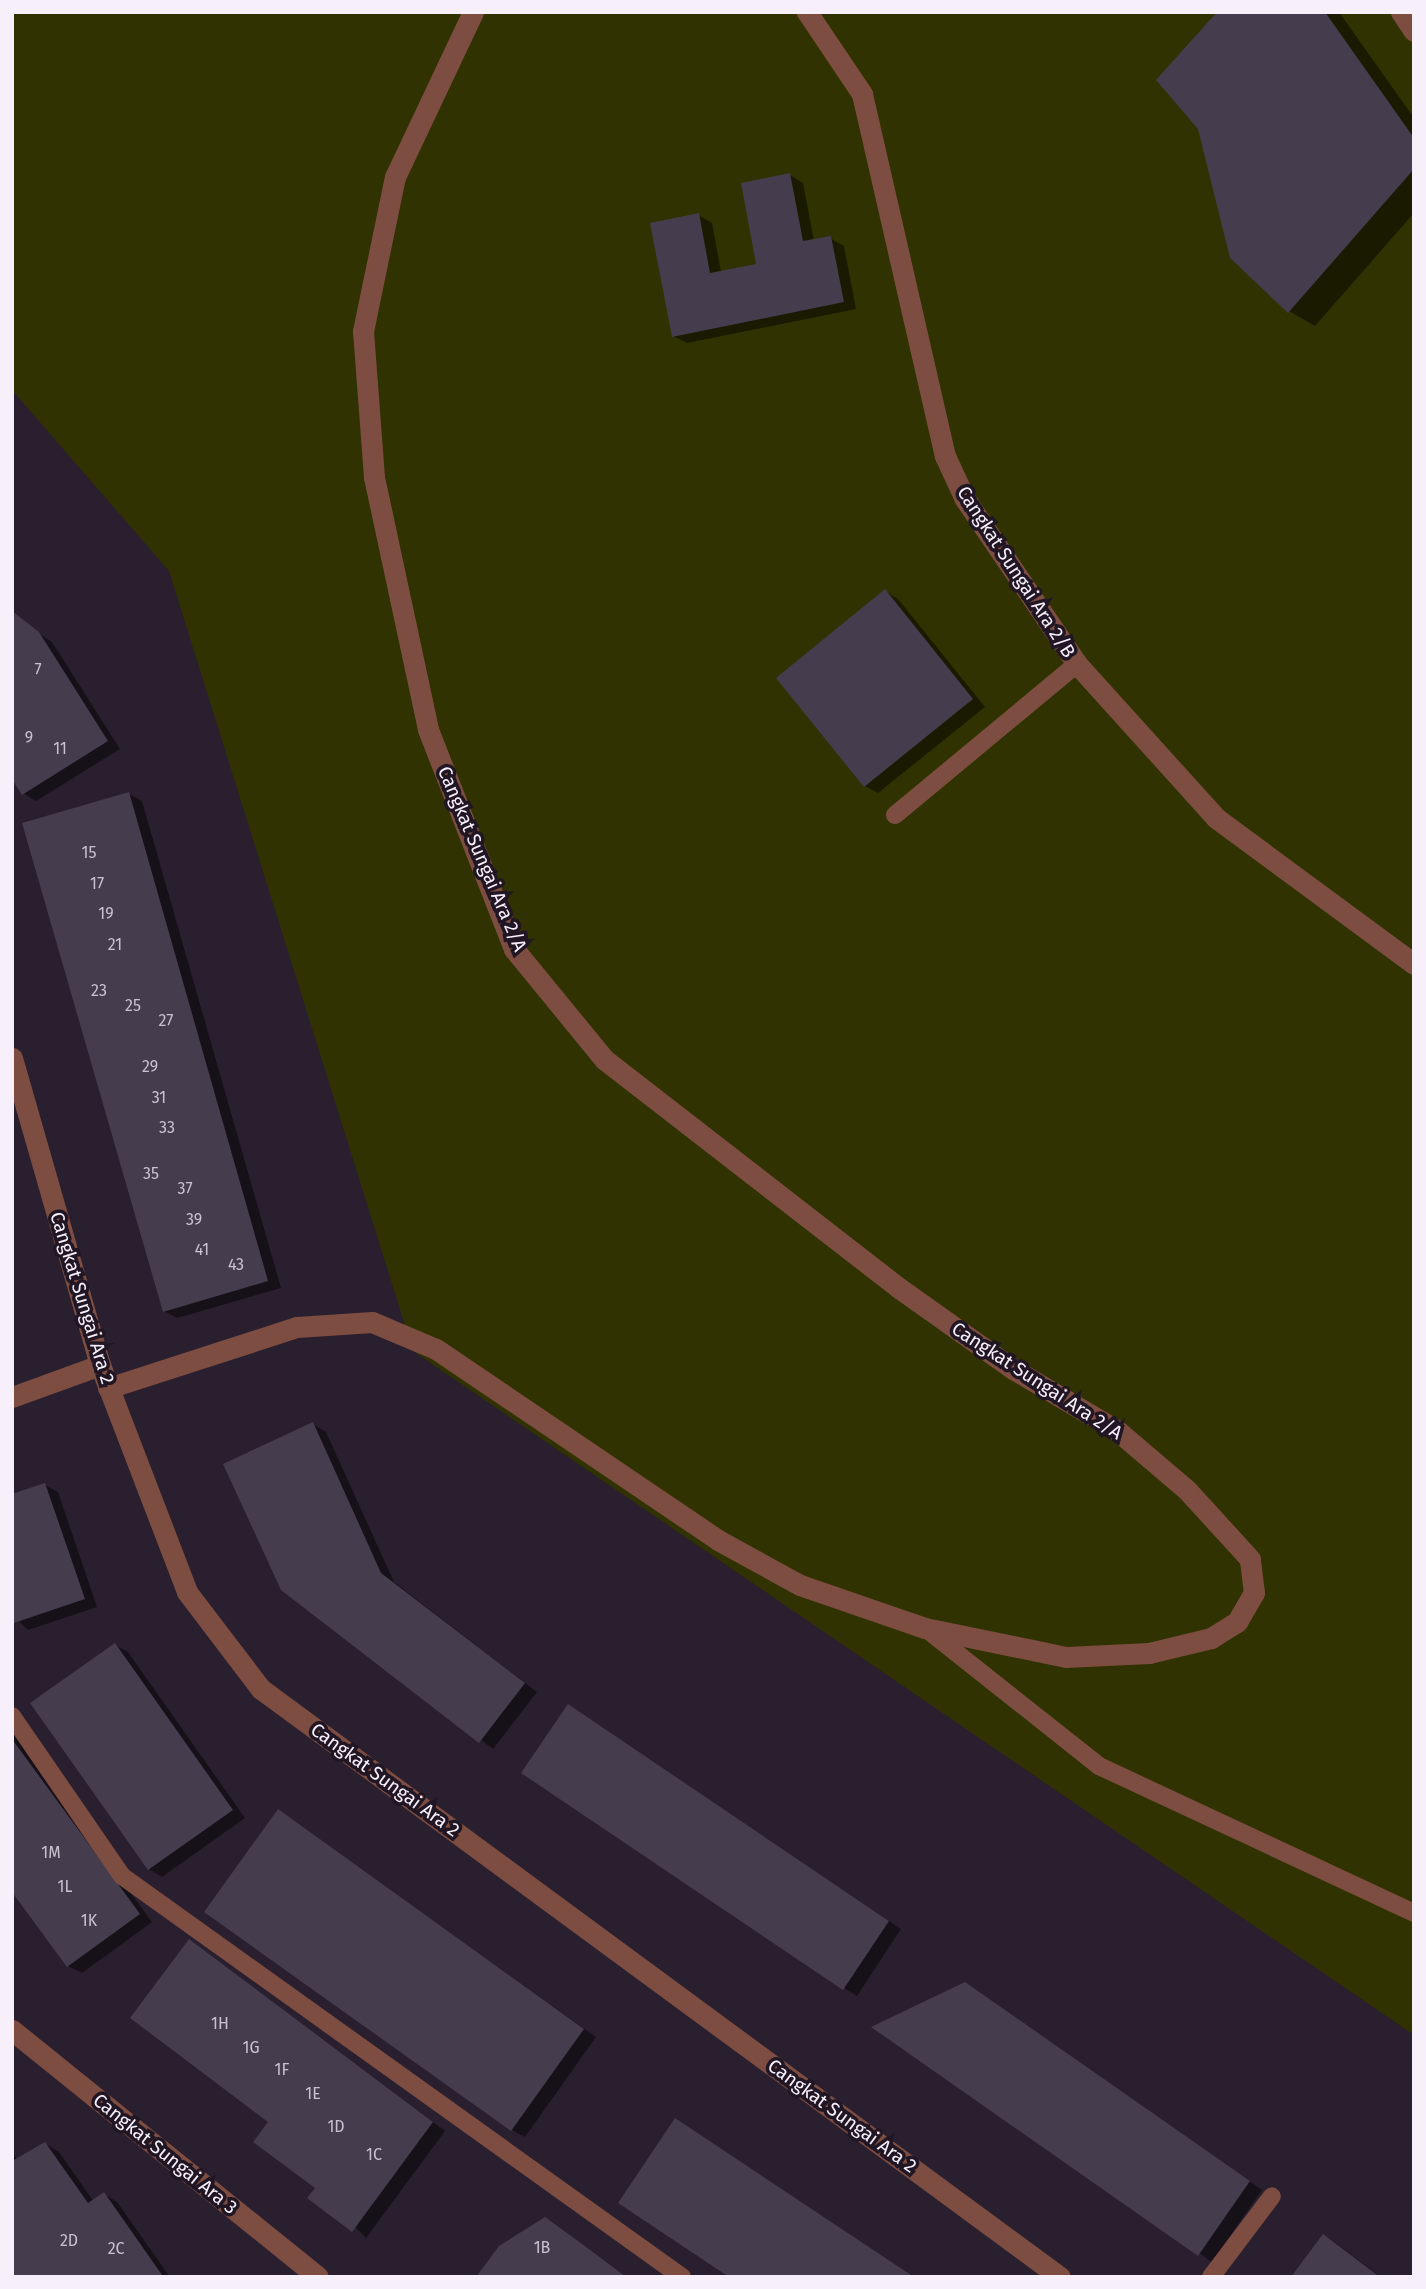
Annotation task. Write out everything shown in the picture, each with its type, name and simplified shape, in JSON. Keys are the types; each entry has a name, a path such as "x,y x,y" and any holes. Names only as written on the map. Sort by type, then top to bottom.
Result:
{"street":[{"name":"Cangkat Sungai Ara 2/A","path":"108,1388 297,1327 372,1322 436,1349 718,1540 800,1585 925,1628 1066,1657 1149,1653 1211,1638 1237,1622 1254,1593 1250,1559 1187,1490 1118,1431 1013,1369 899,1288 604,1059 514,949 428,729 374,477 363,331 395,177 473,12"},
{"name":"Cangkat Sungai Ara 2/B","path":"807,12 862,94 945,456 965,499 1077,664 1216,818 1414,964"},
{"path":"1401,12 1414,30"},
{"name":"Cangkat Sungai Ara 2","path":"12,1058 100,1365 187,1591 261,1689 1060,2277"},
{"path":"12,1397 100,1365"},
{"name":"Cangkat Sungai Ara 3","path":"12,2030 318,2277"}],"lane":[{"path":"895,815 1077,664"},
{"path":"925,1628 1099,1766 1414,1913"},
{"path":"12,1716 122,1875 682,2277"},
{"path":"1211,2277 1272,2196"}],"shaded area":[{"path":"12,12 1414,12 1414,2035 413,1351 169,571 12,390"}],"building":[{"path":"1217,12 1325,12 1414,138 1414,169 1288,313 1230,258 1198,129 1156,80"},
{"path":"790,173 803,241 831,236 844,302 672,337 650,223 699,213 710,273 756,264 741,183"},
{"path":"885,589 973,699 864,787 776,678"},
{"path":"12,611 39,632 108,741 22,795 12,779"},
{"path":"129,792 268,1281 163,1312 22,823"},
{"path":"313,1422 381,1573 525,1683 479,1743 281,1590 223,1464"},
{"path":"45,1483 85,1599 14,1623 12,1494"},
{"path":"115,1643 233,1810 148,1870 30,1703"},
{"path":"568,1704 889,1921 843,1990 521,1773"},
{"path":"12,1739 140,1914 67,1967 12,1892"},
{"path":"278,1809 584,2029 511,2131 204,1912"},
{"path":"189,1939 433,2122 352,2232 307,2198 315,2188 253,2142 268,2122 130,2018"},
{"path":"965,1982 1250,2181 1198,2256 871,2027"},
{"path":"675,2118 914,2277 729,2277 618,2203"},
{"path":"45,2142 88,2203 104,2192 162,2275 12,2277 12,2161"},
{"path":"545,2217 626,2277 476,2277 499,2246"},
{"path":"1323,2234 1380,2277 1291,2277"}]}
